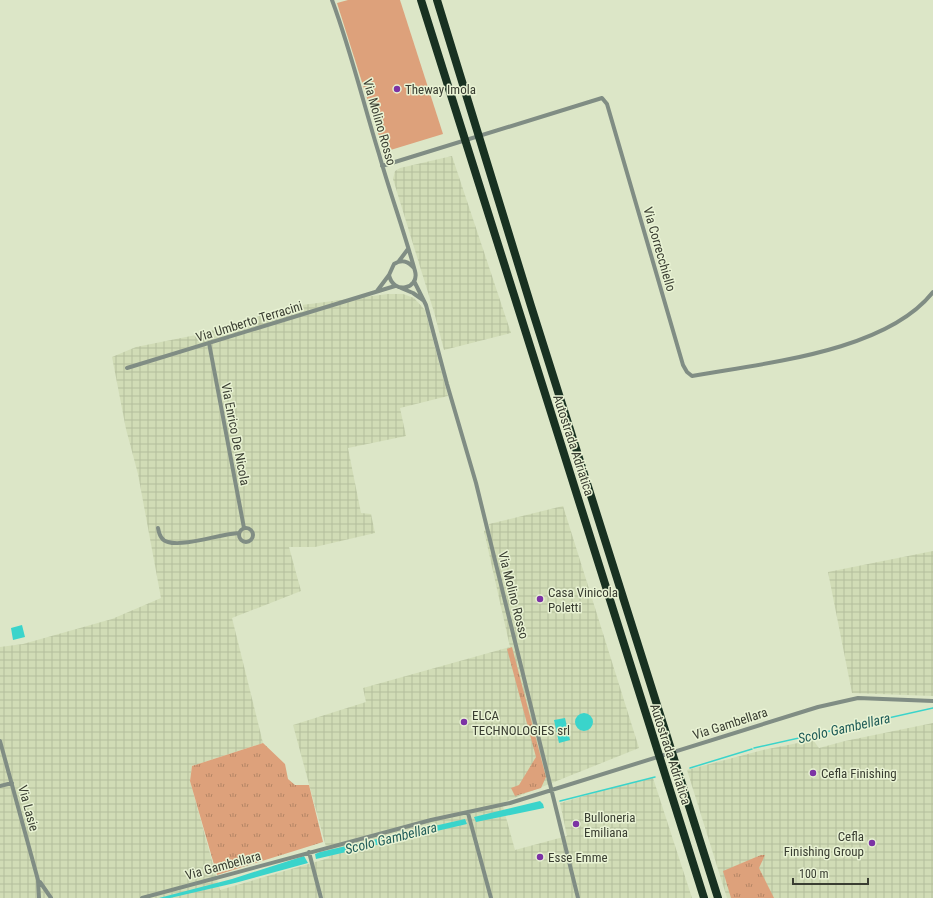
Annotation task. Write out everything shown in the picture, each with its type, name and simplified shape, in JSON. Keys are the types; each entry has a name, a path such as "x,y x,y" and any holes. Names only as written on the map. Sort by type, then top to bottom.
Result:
{"highway":[{"name":"Autostrada Adriatica","path":"421,0 704,898"},
{"name":"Autostrada Adriatica","path":"437,0 533,313 718,898"}],"street":[{"name":"Via Molino Rosso","path":"332,0 347,39 382,166 408,241 408,249 414,268"},
{"name":"Via Correcchiello","path":"382,166 602,98 607,104 683,365 687,372 692,376 788,358 871,336 906,319 933,292"},
{"path":"377,291 389,275 391,267 403,258 408,249"},
{"path":"397,286 407,287 414,281 415,277 414,268 407,262 398,262"},
{"path":"389,275 397,286 413,292 423,300"},
{"name":"Via Molino Rosso","path":"414,281 423,300 476,483 578,898"},
{"name":"Via Umberto Terracini","path":"127,368 397,286"},
{"name":"Via Enrico De Nicola","path":"209,343 244,528 248,528 254,535 252,540 246,542 242,541 239,533"},
{"path":"158,528 159,534 164,540 178,543 239,533 244,528"},
{"name":"Via Gambellara","path":"142,898 431,820 510,803 818,707 858,698 933,701"},
{"name":"Via Lasie","path":"0,741 38,880 39,898"},
{"path":"0,786 12,783"},
{"path":"468,813 490,898"},
{"path":"309,852 321,898"},
{"name":"Via Lasie","path":"38,880 52,898"}],"shaded area":[{"path":"452,156 511,333 444,350 434,312 393,179 395,171 400,168"},
{"path":"388,294 403,294 414,298 425,310 448,396 400,408 406,436 348,448 361,513 371,514 375,533 315,547 289,547 301,591 232,618 263,743 192,766 190,781 220,890 329,858 293,725 366,702 363,688 510,647 484,531 490,529 489,524 563,506 639,748 502,803 515,850 567,836 560,803 614,787 653,778 692,898 0,898 0,647 23,644 112,619 161,598 138,474 126,429 112,357 136,347 196,335 294,306"},
{"path":"933,551 933,696 852,693 828,572"},
{"path":"933,723 933,898 727,898 687,770 763,750 813,740 819,748 845,741"}],"green space":[{"name":"Theway Imola","path":"348,0 400,0 443,134 384,152 337,3"},
{"path":"512,647 546,777 541,788 515,796 511,788 519,785 536,757 507,649"},
{"path":"263,743 285,764 288,779 295,785 309,785 323,842 217,875 190,781 192,766"},
{"path":"761,855 765,855 759,868 774,898 731,898 723,871"}],"water":[{"path":"22,625 25,637 13,640 11,628"},
{"path":"584,713 590,716 593,722 590,728 584,731 578,728 575,722 578,716"},
{"path":"565,718 570,740 559,743 554,720"},
{"path":"540,801 544,808 476,822 474,817"},
{"path":"465,819 467,824 316,859 315,854 320,852"},
{"path":"304,856 308,863 235,883 170,898 159,898 232,879"}],"waterway":[{"name":"Scolo Gambellara","path":"754,748 933,708"},
{"name":"Scolo Gambellara","path":"690,768 752,749"},
{"name":"Scolo Gambellara","path":"560,801 655,777"}],"place":[{"name":"Theway Imola","path":"397,89"},
{"name":"Casa Vinicola Poletti","path":"540,599"},
{"name":"ELCA TECHNOLOGIES srl","path":"464,722"},
{"name":"Cefla Finishing","path":"813,773"},
{"name":"Bulloneria Emiliana","path":"576,824"},
{"name":"Cefla Finishing Group","path":"872,843"},
{"name":"Esse Emme","path":"540,857"}]}
